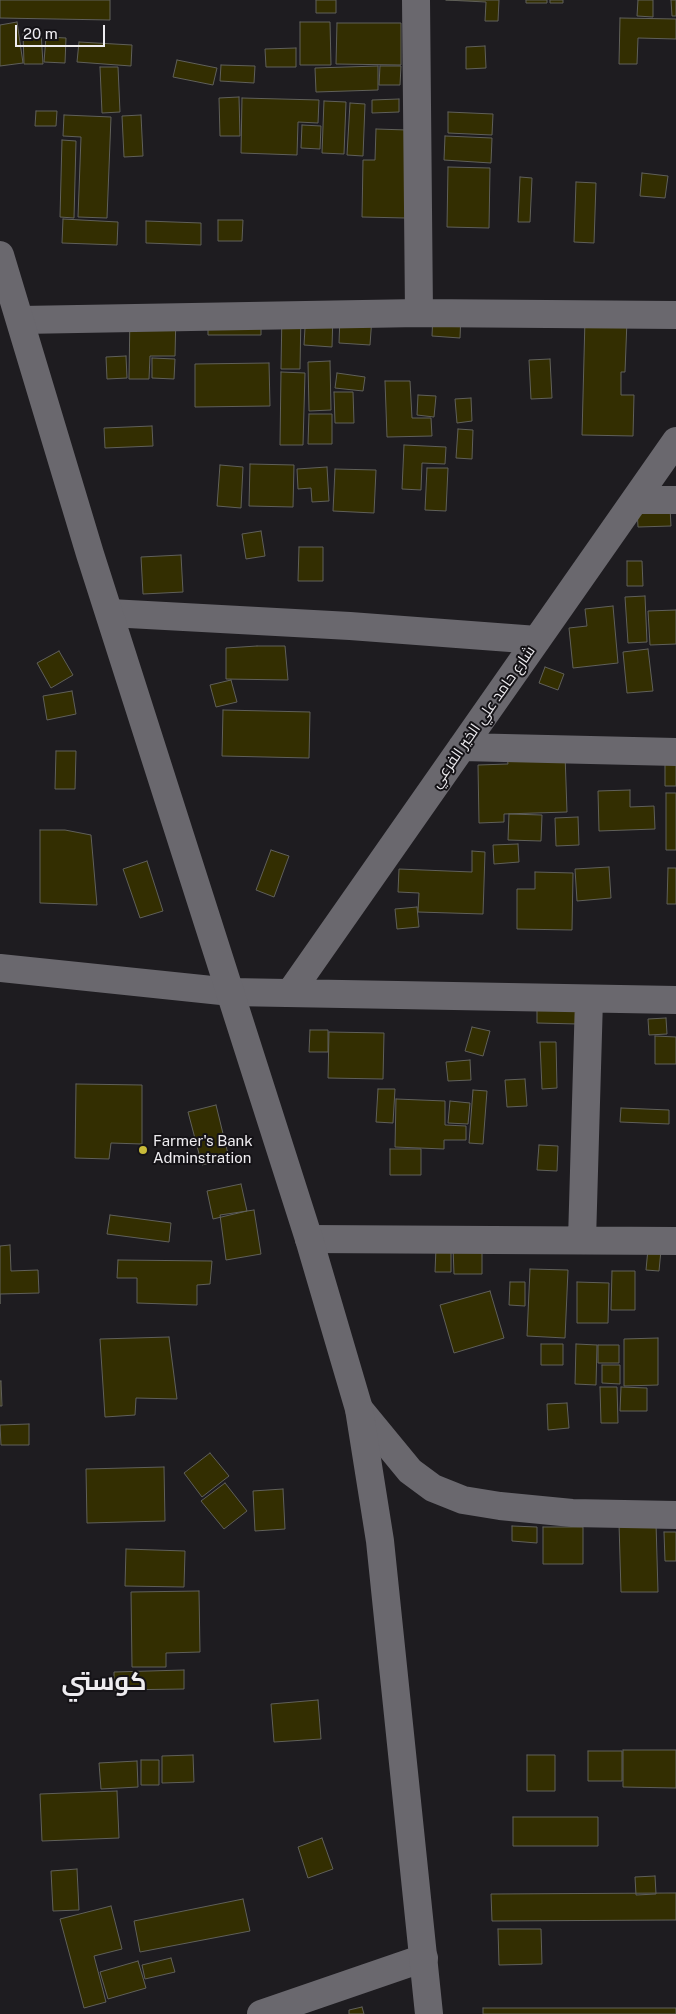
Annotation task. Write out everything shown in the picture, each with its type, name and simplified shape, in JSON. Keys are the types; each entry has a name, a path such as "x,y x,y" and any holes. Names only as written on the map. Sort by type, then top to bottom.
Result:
{"street":[{"path":"416,0 420,313"},
{"path":"0,255 87,544 309,1239 359,1409 380,1540 429,2014"},
{"path":"21,320 420,313 676,315"},
{"name":"شارع حامد علي الخير الفرعي","path":"290,993 676,441"},
{"path":"635,500 676,500"},
{"path":"110,614 350,626 537,640"},
{"path":"462,747 676,752"},
{"path":"0,968 231,992 676,1000"},
{"path":"582,1240 589,999"},
{"path":"309,1239 676,1241"},
{"path":"359,1409 410,1471 433,1488 463,1500 500,1506 572,1513 676,1515"},
{"path":"261,2014 424,1958"}],"building":[{"path":"0,0 110,0 110,20 0,18"},
{"path":"316,0 336,0 336,13 316,13"},
{"path":"446,0 499,0 498,21 485,21 486,2"},
{"path":"526,0 547,0 547,3 526,3"},
{"path":"550,0 563,0 563,3 550,3"},
{"path":"638,0 653,0 653,17 637,16"},
{"path":"671,0 676,0 676,16 672,16"},
{"path":"620,18 676,19 676,39 638,38 637,64 619,64"},
{"path":"17,22 23,63 0,66 0,25"},
{"path":"300,22 330,22 331,65 300,65"},
{"path":"337,23 401,23 401,65 336,64"},
{"path":"41,32 43,64 24,64 23,33"},
{"path":"46,37 66,38 65,63 44,62"},
{"path":"79,42 132,45 131,66 77,62"},
{"path":"485,46 486,68 466,69 466,47"},
{"path":"296,48 296,67 266,67 265,49"},
{"path":"177,60 217,68 213,85 173,77"},
{"path":"221,65 255,66 254,83 220,81"},
{"path":"378,66 378,90 316,92 315,68"},
{"path":"380,66 401,66 400,85 379,85"},
{"path":"100,67 118,67 120,112 102,113"},
{"path":"239,97 240,136 220,136 219,98"},
{"path":"242,98 319,100 318,123 298,122 297,155 241,153"},
{"path":"399,99 399,112 372,113 372,100"},
{"path":"324,101 346,102 344,154 322,153"},
{"path":"350,103 365,104 363,156 347,155"},
{"path":"36,111 57,111 56,126 35,126"},
{"path":"448,112 493,114 492,135 448,133"},
{"path":"64,115 111,117 107,218 78,217 81,137 63,136"},
{"path":"141,115 143,156 124,157 122,116"},
{"path":"302,125 321,126 320,149 301,148"},
{"path":"376,129 407,130 406,218 362,217 363,160 375,160"},
{"path":"445,136 492,138 491,163 444,160"},
{"path":"62,140 76,141 74,218 60,217"},
{"path":"448,167 490,168 489,228 447,227"},
{"path":"642,173 668,176 665,198 640,196"},
{"path":"520,177 532,178 530,222 518,222"},
{"path":"576,182 596,183 594,243 574,242"},
{"path":"63,219 118,222 117,245 62,243"},
{"path":"218,220 243,220 242,241 218,241"},
{"path":"146,221 201,223 201,245 146,243"},
{"path":"306,311 333,313 332,347 304,345"},
{"path":"130,312 176,313 175,356 150,356 149,379 129,379"},
{"path":"208,312 261,313 261,335 208,335"},
{"path":"282,312 301,312 300,369 281,369"},
{"path":"433,313 461,314 460,338 432,336"},
{"path":"340,316 372,317 370,345 339,343"},
{"path":"585,319 627,320 625,372 621,372 621,395 634,395 633,436 582,435"},
{"path":"126,356 127,378 107,379 106,357"},
{"path":"152,358 175,359 174,379 152,378"},
{"path":"550,359 552,398 531,399 529,360"},
{"path":"330,361 331,410 309,411 308,362"},
{"path":"269,363 270,406 195,407 195,364"},
{"path":"281,372 305,373 303,445 280,445"},
{"path":"337,373 365,377 363,391 335,388"},
{"path":"385,381 410,381 412,418 431,418 432,436 387,437"},
{"path":"334,392 353,392 354,423 335,423"},
{"path":"418,395 436,396 434,417 417,415"},
{"path":"471,398 472,421 457,423 455,399"},
{"path":"309,414 332,414 332,444 308,444"},
{"path":"152,426 153,446 105,448 104,428"},
{"path":"458,429 473,430 472,459 456,458"},
{"path":"404,445 446,447 445,464 422,463 421,490 402,489"},
{"path":"250,464 294,465 293,507 249,506"},
{"path":"220,465 243,467 241,508 217,506"},
{"path":"327,467 329,501 312,502 311,488 298,489 297,469"},
{"path":"427,468 448,468 446,511 425,510"},
{"path":"335,469 376,470 374,513 333,511"},
{"path":"670,507 671,526 638,527 637,508"},
{"path":"261,531 265,556 246,559 242,534"},
{"path":"299,547 323,547 323,581 298,581"},
{"path":"181,555 183,592 143,594 141,557"},
{"path":"627,561 642,561 643,586 627,586"},
{"path":"645,596 647,642 628,643 625,597"},
{"path":"613,606 618,663 573,668 569,628 587,626 585,609"},
{"path":"676,610 676,644 650,645 648,611"},
{"path":"285,646 288,680 226,679 226,648"},
{"path":"648,649 653,691 627,693 623,652"},
{"path":"59,651 73,675 51,688 37,663"},
{"path":"545,667 564,674 558,690 539,683"},
{"path":"231,680 237,702 216,707 210,685"},
{"path":"72,691 76,714 47,720 43,696"},
{"path":"223,710 310,712 309,758 222,756"},
{"path":"56,751 76,751 75,789 55,789"},
{"path":"565,754 567,812 504,814 504,822 479,823 478,765 508,764 507,756"},
{"path":"665,757 676,757 676,786 665,786"},
{"path":"630,790 630,807 654,806 655,829 599,831 598,791"},
{"path":"666,793 676,793 676,850 666,850"},
{"path":"509,814 542,815 541,841 508,840"},
{"path":"578,817 579,845 556,846 555,818"},
{"path":"40,830 65,830 91,835 97,905 40,903"},
{"path":"518,844 519,862 494,864 493,845"},
{"path":"271,850 289,856 274,897 256,890"},
{"path":"472,851 485,852 483,914 418,912 419,893 398,892 399,869 472,872"},
{"path":"147,861 163,911 140,918 123,869"},
{"path":"609,867 611,898 577,901 575,869"},
{"path":"668,868 676,868 676,904 667,904"},
{"path":"535,872 573,873 572,930 517,929 517,889 535,889"},
{"path":"417,907 419,927 397,929 395,909"},
{"path":"537,1003 578,1003 578,1024 537,1023"},
{"path":"666,1018 667,1034 649,1035 648,1019"},
{"path":"472,1027 490,1031 483,1056 465,1051"},
{"path":"310,1030 328,1030 328,1052 309,1052"},
{"path":"329,1032 384,1033 383,1079 328,1078"},
{"path":"655,1036 676,1037 676,1064 655,1064"},
{"path":"540,1042 556,1042 557,1088 542,1089"},
{"path":"470,1060 471,1080 448,1081 446,1062"},
{"path":"525,1079 527,1106 507,1107 505,1080"},
{"path":"76,1084 142,1085 142,1144 111,1143 109,1159 75,1158"},
{"path":"378,1089 395,1089 393,1123 376,1122"},
{"path":"473,1090 487,1091 483,1144 469,1143"},
{"path":"396,1099 445,1101 445,1125 466,1126 466,1140 444,1140 444,1149 395,1147"},
{"path":"450,1101 470,1103 468,1124 448,1123"},
{"path":"216,1105 229,1158 202,1165 188,1112"},
{"path":"621,1108 669,1110 669,1124 620,1122"},
{"path":"539,1145 558,1146 557,1171 537,1170"},
{"path":"390,1149 421,1149 421,1175 390,1175"},
{"path":"241,1184 247,1211 213,1219 207,1191"},
{"path":"254,1210 261,1254 226,1260 220,1215"},
{"path":"110,1215 171,1223 169,1242 107,1234"},
{"path":"10,1245 11,1271 38,1270 39,1293 0,1294 0,1246"},
{"path":"453,1247 482,1247 482,1274 454,1274"},
{"path":"436,1248 451,1249 451,1272 435,1272"},
{"path":"648,1249 661,1250 659,1271 646,1270"},
{"path":"118,1260 212,1261 210,1284 197,1285 197,1305 137,1303 137,1278 117,1278"},
{"path":"530,1269 568,1270 565,1338 527,1336"},
{"path":"612,1271 635,1271 635,1310 611,1310"},
{"path":"510,1282 525,1282 525,1306 509,1305"},
{"path":"577,1282 609,1283 608,1323 577,1323"},
{"path":"490,1291 504,1338 454,1353 440,1305"},
{"path":"169,1337 177,1399 136,1398 135,1415 105,1417 100,1339"},
{"path":"658,1338 658,1385 624,1386 624,1339"},
{"path":"541,1344 563,1344 563,1365 541,1365"},
{"path":"576,1344 597,1345 596,1385 575,1384"},
{"path":"598,1345 619,1345 619,1363 598,1363"},
{"path":"602,1365 620,1365 620,1384 602,1383"},
{"path":"0,1381 2,1406 0,1406"},
{"path":"600,1387 617,1387 618,1423 601,1423"},
{"path":"621,1387 647,1388 647,1411 620,1411"},
{"path":"567,1403 569,1428 548,1430 547,1404"},
{"path":"29,1424 29,1445 1,1445 0,1425"},
{"path":"210,1453 229,1476 202,1497 184,1473"},
{"path":"164,1467 165,1521 87,1523 86,1469"},
{"path":"225,1483 247,1511 224,1529 201,1501"},
{"path":"283,1489 285,1529 255,1531 253,1491"},
{"path":"619,1523 656,1523 658,1592 621,1592"},
{"path":"512,1526 537,1527 537,1543 512,1541"},
{"path":"543,1527 583,1527 583,1564 543,1564"},
{"path":"664,1532 676,1532 676,1561 665,1561"},
{"path":"126,1549 185,1551 184,1587 125,1586"},
{"path":"199,1591 200,1652 166,1653 166,1667 132,1667 131,1592"},
{"path":"184,1670 184,1689 114,1690 114,1672"},
{"path":"318,1700 321,1739 274,1742 271,1704"},
{"path":"623,1750 676,1750 676,1788 623,1787"},
{"path":"588,1751 622,1751 622,1781 588,1781"},
{"path":"193,1755 194,1782 162,1783 162,1756"},
{"path":"527,1755 555,1755 555,1791 527,1791"},
{"path":"141,1760 159,1760 159,1785 141,1785"},
{"path":"137,1761 138,1787 101,1789 99,1763"},
{"path":"117,1791 119,1838 42,1841 40,1794"},
{"path":"513,1817 598,1817 598,1846 513,1846"},
{"path":"322,1838 333,1869 308,1878 298,1847"},
{"path":"77,1869 79,1910 53,1911 51,1871"},
{"path":"655,1876 656,1894 636,1895 635,1877"},
{"path":"676,1893 676,1920 492,1921 491,1894"},
{"path":"243,1899 250,1931 140,1952 134,1921"},
{"path":"111,1906 122,1949 94,1956 106,2002 84,2008 60,1919"},
{"path":"498,1929 541,1929 542,1964 499,1965"},
{"path":"171,1958 175,1972 145,1979 142,1965"},
{"path":"138,1961 146,1988 108,1999 100,1972"},
{"path":"362,2007 364,2014 349,2014 349,2010"},
{"path":"483,2008 676,2008 676,2014 483,2014"}],"place":[{"name":"Farmer's Bank Adminstration","path":"143,1150"}],"district":[{"name":"كوستي","path":"104,1682"}]}
